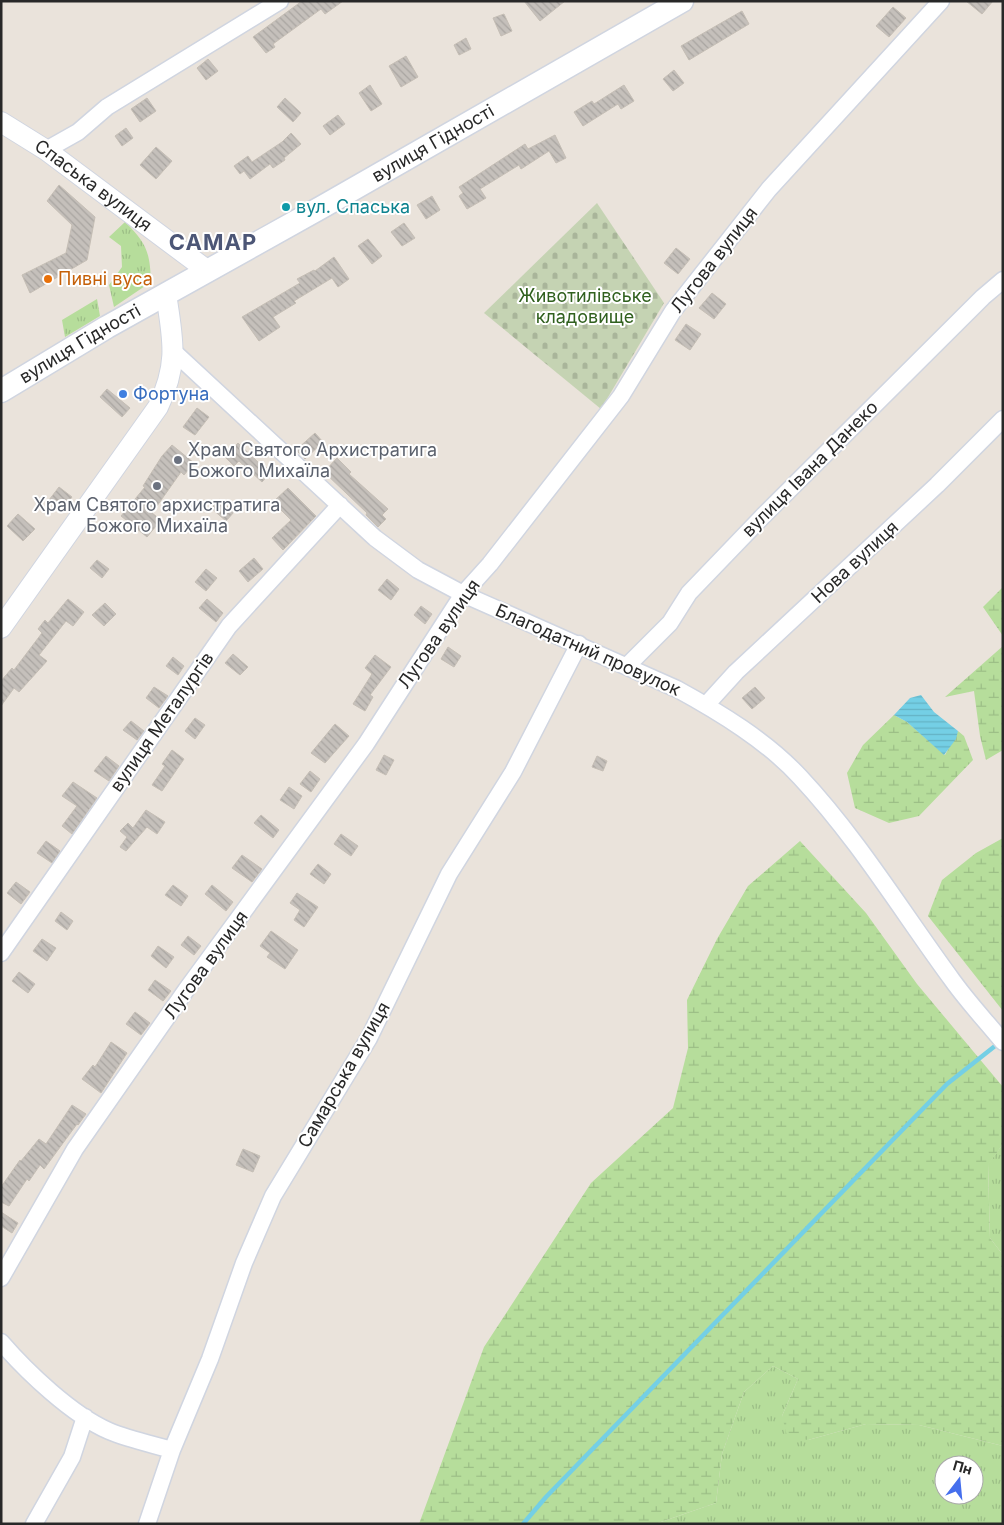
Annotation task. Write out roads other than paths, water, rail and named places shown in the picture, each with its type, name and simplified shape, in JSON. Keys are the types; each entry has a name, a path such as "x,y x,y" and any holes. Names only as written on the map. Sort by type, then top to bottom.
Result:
{"main road":[{"name":"вулиця Гідності","path":"1,391 166,294 208,272 682,1"}],"street":[{"path":"46,150 78,132 106,107 280,1"},
{"name":"Лугова вулиця","path":"1,1278 75,1149 186,990 366,744 463,594 490,564 621,396 673,311 770,189 941,1"},
{"name":"Спаська вулиця","path":"1,122 46,150 208,272"},
{"name":"вулиця Івана Данеко","path":"627,666 670,623 690,593 762,516 983,297 1003,280"},
{"path":"1,628 158,407 172,372 173,351 166,294"},
{"name":"Благодатний провулок","path":"173,351 375,538 418,570 463,594 579,644 706,704 750,734 799,776 871,867 951,979 1003,1042"},
{"name":"Нова вулиця","path":"706,704 736,672 937,485 1003,419"},
{"name":"вулиця Металургів","path":"1,953 229,626 340,504"},
{"name":"Самарська вулиця","path":"148,1524 172,1450 210,1359 244,1263 273,1196 369,1038 449,874 513,772 579,644"},
{"path":"1,1342 62,1400 85,1417 108,1431 172,1450"},
{"path":"34,1524 72,1457 85,1417"}],"water":[{"path":"921,695 934,712 958,731 956,739 944,755 907,722 894,715 910,698"}],"waterway":[{"path":"523,1524 546,1497 947,1084 995,1046"}],"place":[{"name":"вул. Спаська","path":"286,207"},
{"name":"Пивні вуса","path":"48,279"},
{"name":"Фортуна","path":"123,394"},
{"name":"Храм Святого Архистратига Божого Михаїла","path":"178,460"},
{"name":"Храм Святого архистратига Божого Михаїла","path":"157,486"}],"district":[{"name":"САМАР","path":"213,242"}],"park label":[{"name":"Животилівське кладовище","path":"585,306"}]}
